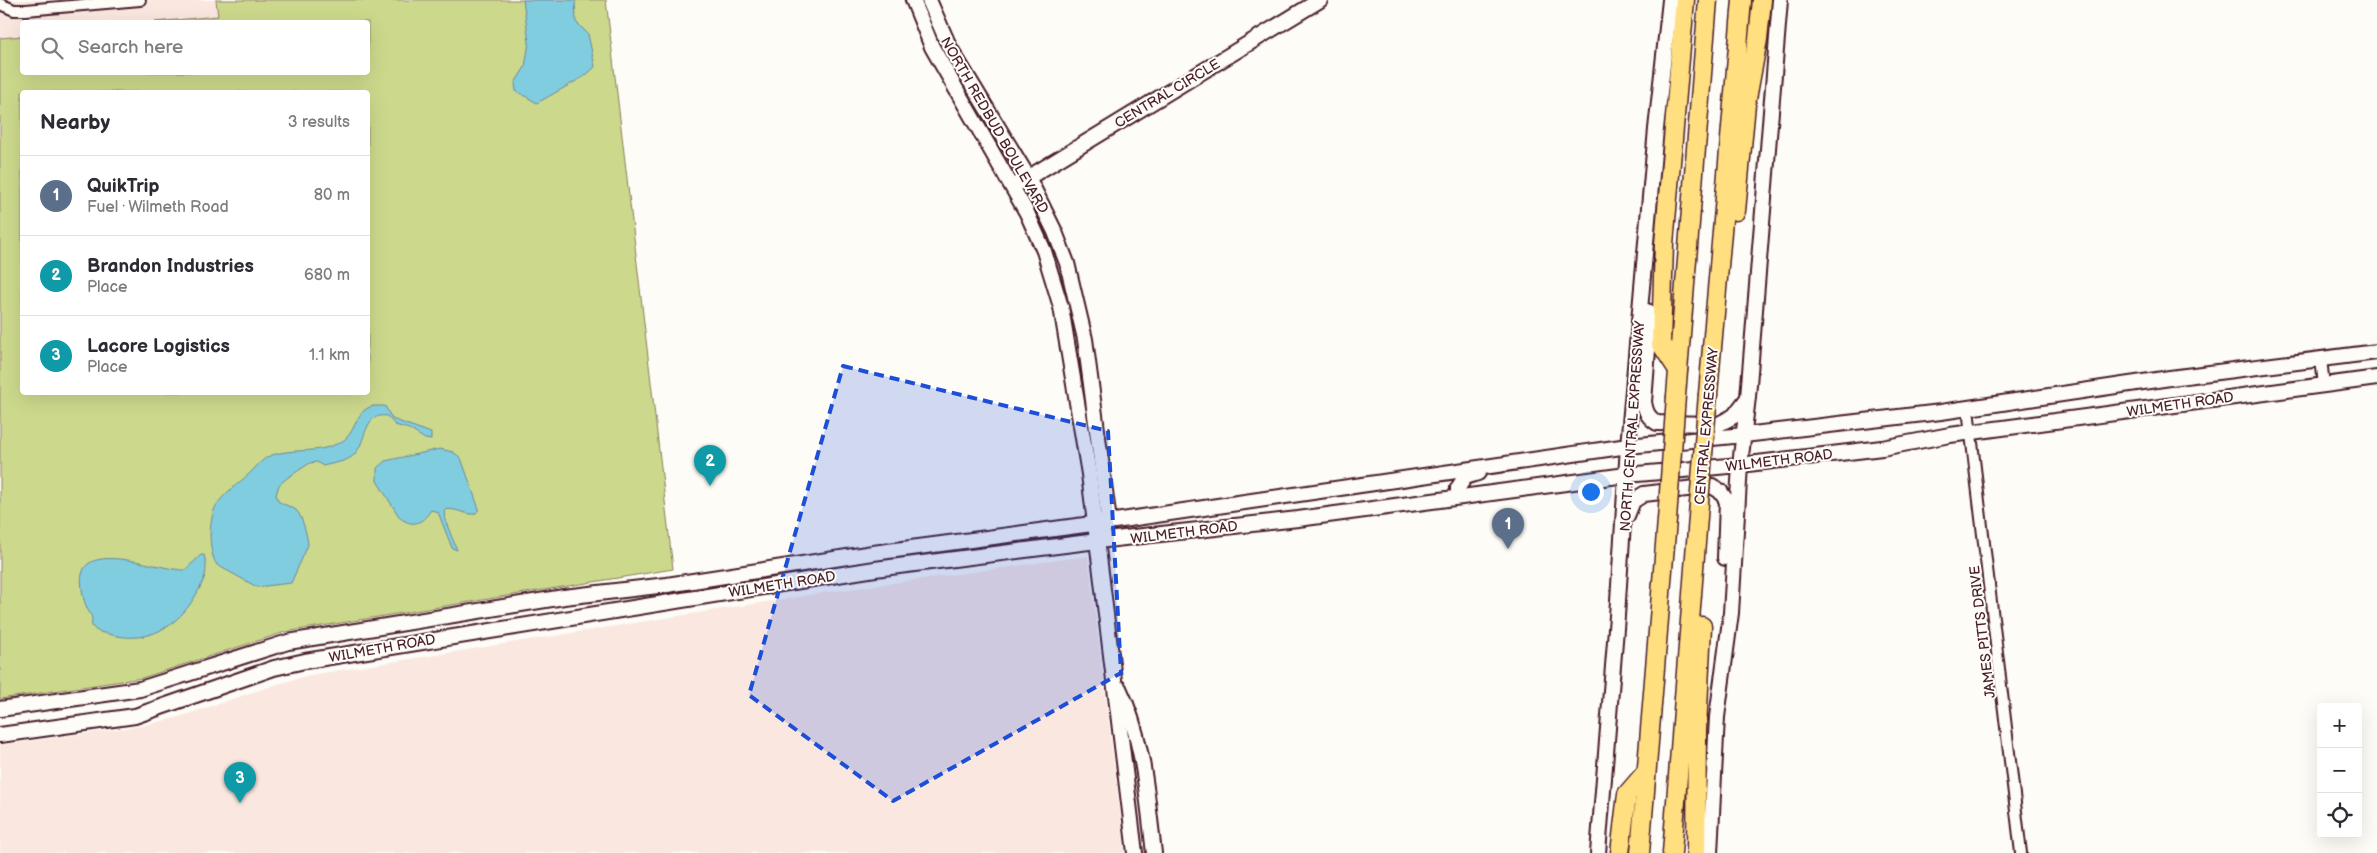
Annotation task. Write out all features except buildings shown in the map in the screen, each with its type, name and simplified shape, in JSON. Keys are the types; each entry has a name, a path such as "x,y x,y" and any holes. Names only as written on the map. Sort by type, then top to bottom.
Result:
{"highway":[{"path":"1678,370 1661,344 1661,336 1664,244 1685,0"},
{"path":"1640,853 1708,0"},
{"name":"CENTRAL EXPRESSWAY","path":"1672,853 1708,394 1742,0"},
{"path":"1717,299 1735,232 1746,104 1758,39 1762,0"},
{"path":"1696,853 1697,728 1707,566 1699,504"},
{"path":"1620,853 1627,794 1646,772"}],"main road":[{"name":"NORTH REDBUD BOULEVARD","path":"928,0 950,48 1028,177 1048,216 1067,263 1082,320 1109,521"},
{"name":"CENTRAL CIRCLE","path":"1014,186 1320,0"},
{"name":"NORTH CENTRAL EXPRESSWAY","path":"1598,853 1624,522 1628,446 1656,129 1670,0"},
{"path":"1710,853 1717,716 1731,613 1740,465 1748,397 1780,0"},
{"name":"NORTH REDBUD BOULEVARD","path":"915,1 932,47 1014,186 1044,251 1061,307 1089,474 1135,853"},
{"path":"1644,273 1649,337 1644,402 1646,412 1650,418 1657,423 1719,424 1734,416 1748,397"},
{"name":"WILMETH ROAD","path":"0,709 140,690 288,642 564,597 707,579 873,553 1296,495 1628,446 1744,436 1968,409 2170,378 2377,352"},
{"name":"WILMETH ROAD","path":"0,735 135,716 274,668 296,663 875,569 1298,518 1626,475 1740,465 1893,446 1971,432 2377,378"},
{"path":"1458,497 1458,488 1465,477 1536,466 1564,456"},
{"path":"1624,522 1633,501 1644,494 1712,486 1720,491 1727,501 1725,565 1731,613"},
{"path":"1296,495 1298,518"},
{"path":"1096,541 1109,521"},
{"path":"707,579 709,596"},
{"name":"NORTH REDBUD BOULEVARD","path":"1113,676 1126,702 1142,754 1154,853"}],"street":[{"path":"0,4 14,10 26,10 140,0"},
{"path":"2321,359 2324,385"},
{"name":"JAMES PITTS DRIVE","path":"1968,409 2021,853"}],"highlighted area":[{"path":"843,366 1108,431 1121,673 893,801 749,695"}],"shaded area":[{"path":"0,0 216,0 218,16 176,20 20,20 20,36 0,38"},
{"path":"1088,556 1125,853 0,853 0,745 141,726 179,717 310,675 828,592"}],"green space":[{"path":"216,0 606,0 673,569 285,632 142,678 0,699 0,38 20,36 20,75 370,75 370,20 176,20 218,16"}],"water":[{"path":"523,0 575,0 576,22 588,34 595,67 585,76 537,103 516,91 515,83 525,67 529,42"},
{"path":"373,406 385,406 392,419 431,433 431,440 425,439 409,429 395,425 387,416 379,416 369,423 354,455 344,461 323,466 317,462 310,463 279,485 276,495 278,501 296,510 304,527 308,542 291,583 257,587 217,565 212,552 210,528 213,512 223,497 261,462 272,455 284,452 323,449 339,443 350,434 362,413"},
{"path":"440,449 453,452 461,458 479,509 475,514 448,509 444,510 445,520 457,550 452,548 438,512 431,510 417,523 405,521 400,518 377,481 377,468 385,461"},
{"path":"201,555 204,555 206,566 203,580 189,606 171,624 161,630 138,637 112,635 96,630 92,626 92,618 83,596 81,578 88,564 112,558 185,570"}],"place":[{"name":"Brandon Industries","path":"710,486"},
{"name":"QuikTrip","path":"1508,549"},
{"name":"Lacore Logistics","path":"240,803"}]}
